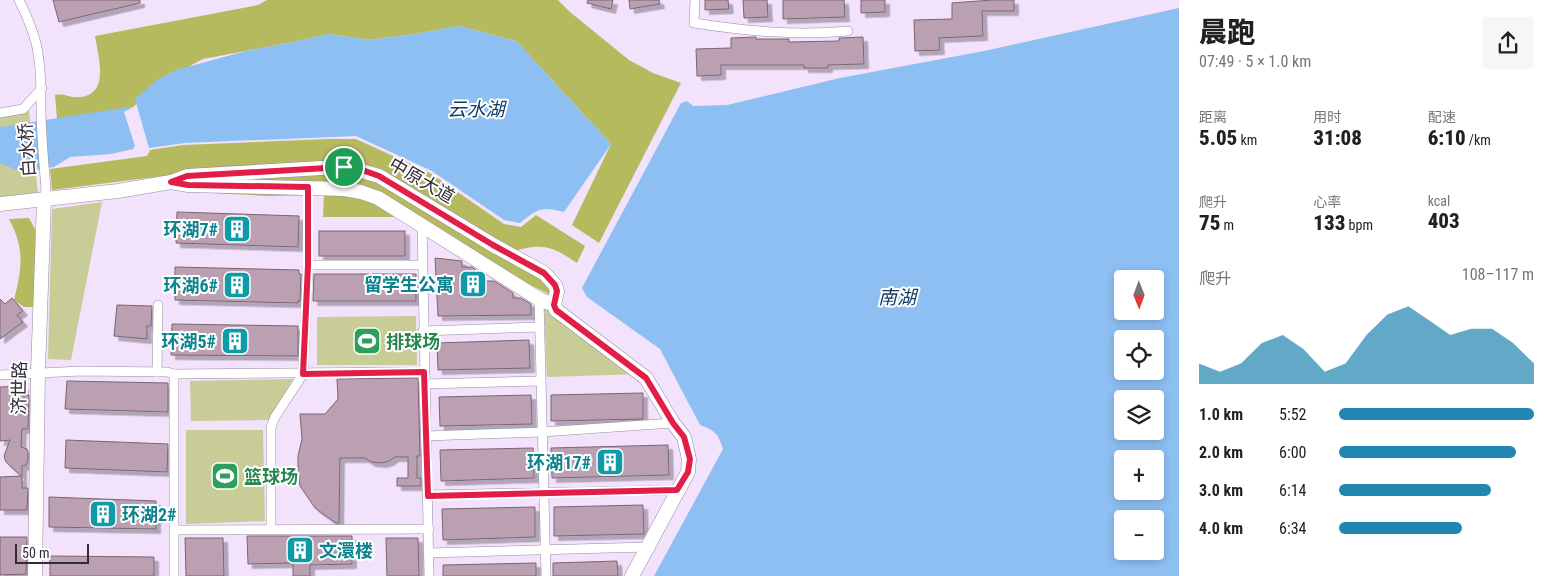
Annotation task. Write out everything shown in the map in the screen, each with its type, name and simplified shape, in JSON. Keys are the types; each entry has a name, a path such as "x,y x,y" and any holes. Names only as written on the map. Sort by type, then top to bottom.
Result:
{"main road":[{"name":"中原大道","path":"0,204 45,195 171,182 187,176 338,167 370,172 408,192 493,245 544,273 555,285 557,291 554,305 556,310 646,378 673,423 684,437 690,459 688,472 677,490 650,549 632,576"},
{"name":"中原大道","path":"171,182 188,185 308,187 352,190 368,194 422,224 539,299 554,305"},
{"name":"济世路","path":"35,576 38,372 45,195"}],"street":[{"path":"695,0 694,23 732,29 779,33 816,34 848,31"},
{"path":"0,114 23,109 42,88 36,43 32,28 20,1"},
{"name":"白水桥","path":"42,88 41,109 45,195"},
{"path":"270,529 271,427 274,417 303,374 308,265 308,187"},
{"path":"422,224 429,576"},
{"path":"308,265 422,265"},
{"path":"539,299 546,576"},
{"path":"157,372 158,305"},
{"path":"423,331 540,328"},
{"path":"0,375 81,371 174,374 424,372"},
{"path":"174,374 174,576"},
{"path":"424,384 541,381"},
{"path":"426,436 542,432 673,423"},
{"path":"428,496 677,490"},
{"path":"175,530 429,529"},
{"path":"429,553 545,549 650,549"}],"green space":[{"path":"267,0 558,0 629,60 653,73 681,83 599,243 572,225 611,144 516,41 459,26 369,40 329,34 203,59 167,78 133,107 57,119 55,95 78,97 88,95 95,90 99,83 100,64 95,36 258,5"},
{"path":"29,111 38,193 0,197 0,117"},
{"path":"356,139 430,173 504,224 521,227 536,215 585,246 577,263 560,252 546,247 531,247 511,252 374,171 179,174 52,190 50,169 147,156 150,150 183,145"},
{"path":"353,171 383,182 548,283 551,295 501,271 400,217 323,217 324,195 269,196 192,192 201,177"},
{"path":"102,202 71,360 48,359 52,209"},
{"path":"29,218 35,229 35,307 24,307 14,300 19,278 20,249 9,219"},
{"path":"544,306 639,374 547,377"},
{"name":"排球场","path":"416,316 417,365 317,365 317,317"},
{"name":"篮球场","path":"293,379 269,420 191,421 190,381"},
{"name":"篮球场","path":"186,430 263,430 265,521 186,524"}],"water":[{"name":"南湖","path":"1179,8 1179,576 654,576 723,449 716,434 700,425 660,349 587,297 582,288 681,103 687,101 693,106 727,105 840,78 984,51"},
{"name":"云水湖","path":"459,26 516,41 611,144 564,212 544,209 520,223 504,220 432,171 356,136 185,143 149,148 135,99 157,80 176,70 246,51 329,34 369,40"},
{"path":"133,107 124,112 135,146 133,149 111,154 70,157 54,167 21,172 0,163 0,127"}],"building":[{"path":"53,0 140,0 140,3 59,22"},
{"path":"588,0 613,0 611,9 587,3"},
{"path":"629,0 659,0 660,4 630,9"},
{"path":"705,0 728,0 729,9 705,10"},
{"path":"743,0 767,0 768,17 744,18"},
{"path":"783,0 844,0 845,17 783,19"},
{"path":"861,0 885,0 885,12 861,13"},
{"path":"1014,0 1014,11 982,11 983,36 939,38 940,50 915,51 914,20 952,19 952,3"},
{"path":"756,37 756,39 789,39 789,42 839,41 839,38 863,37 864,64 828,65 828,68 804,68 804,65 721,65 721,75 697,76 696,49 731,48 731,38"},
{"name":"环湖7#","path":"177,212 299,216 298,247 176,243"},
{"path":"319,231 405,231 405,256 319,256"},
{"name":"留学生公寓","path":"435,258 462,261 462,267 472,267 475,269 476,281 494,281 513,293 513,298 521,298 531,304 531,315 438,316"},
{"name":"环湖6#","path":"175,267 299,270 299,274 301,274 300,301 298,303 175,300"},
{"path":"314,274 416,274 416,301 313,301"},
{"path":"12,298 23,311 17,315 23,322 0,339 0,299 5,304"},
{"path":"117,305 152,306 151,326 147,326 147,339 114,336"},
{"name":"环湖5#","path":"172,324 298,326 298,356 171,355"},
{"path":"529,340 530,368 438,370 437,343"},
{"path":"418,378 420,456 417,456 417,478 421,478 421,486 397,486 397,478 408,478 408,457 395,457 382,463 371,462 365,458 340,458 339,523 336,523 315,508 300,486 298,456 302,439 300,414 325,414 338,399 337,379"},
{"path":"67,381 168,383 168,412 65,409"},
{"path":"24,386 23,396 29,395 28,429 22,429 21,447 27,449 28,452 28,461 26,465 22,466 22,488 28,488 27,510 0,510 0,477 21,476 6,462 4,456 10,440 0,441 0,387"},
{"path":"643,393 643,419 551,421 551,395"},
{"path":"531,395 532,424 440,426 439,397"},
{"path":"66,440 168,444 167,472 65,468"},
{"name":"环湖17#","path":"668,445 669,475 552,478 551,448"},
{"path":"533,448 534,478 441,481 440,450"},
{"name":"环湖2#","path":"49,497 156,501 156,529 49,527"},
{"path":"643,505 644,534 554,536 554,507"},
{"path":"535,507 535,537 443,540 442,509"},
{"name":"文澴楼","path":"247,536 352,536 352,564 310,565 310,576 293,576 293,563 248,564"},
{"path":"0,537 27,537 26,574 0,575"},
{"path":"185,538 223,538 224,576 186,576"},
{"name":"文澴楼","path":"386,538 418,538 419,576 387,576"},
{"path":"50,556 154,557 154,576 50,576"},
{"path":"617,561 618,576 553,576 553,563"},
{"path":"536,563 536,576 443,576 443,565"}],"place":[{"name":"环湖7#","path":"237,229"},
{"name":"留学生公寓","path":"473,284"},
{"name":"环湖6#","path":"237,285"},
{"name":"环湖5#","path":"235,341"},
{"name":"排球场","path":"367,341"},
{"name":"环湖17#","path":"610,462"},
{"name":"篮球场","path":"225,476"},
{"name":"环湖2#","path":"103,514"},
{"name":"文澴楼","path":"300,550"}],"route":[{"path":"344,167 370,172 379,176 493,245 544,273 555,285 557,291 554,305 556,310 646,378 673,423 684,437 690,459 688,472 677,490 428,496 424,372 303,374 308,265 308,187 188,185 171,182 187,176 344,167"}]}
